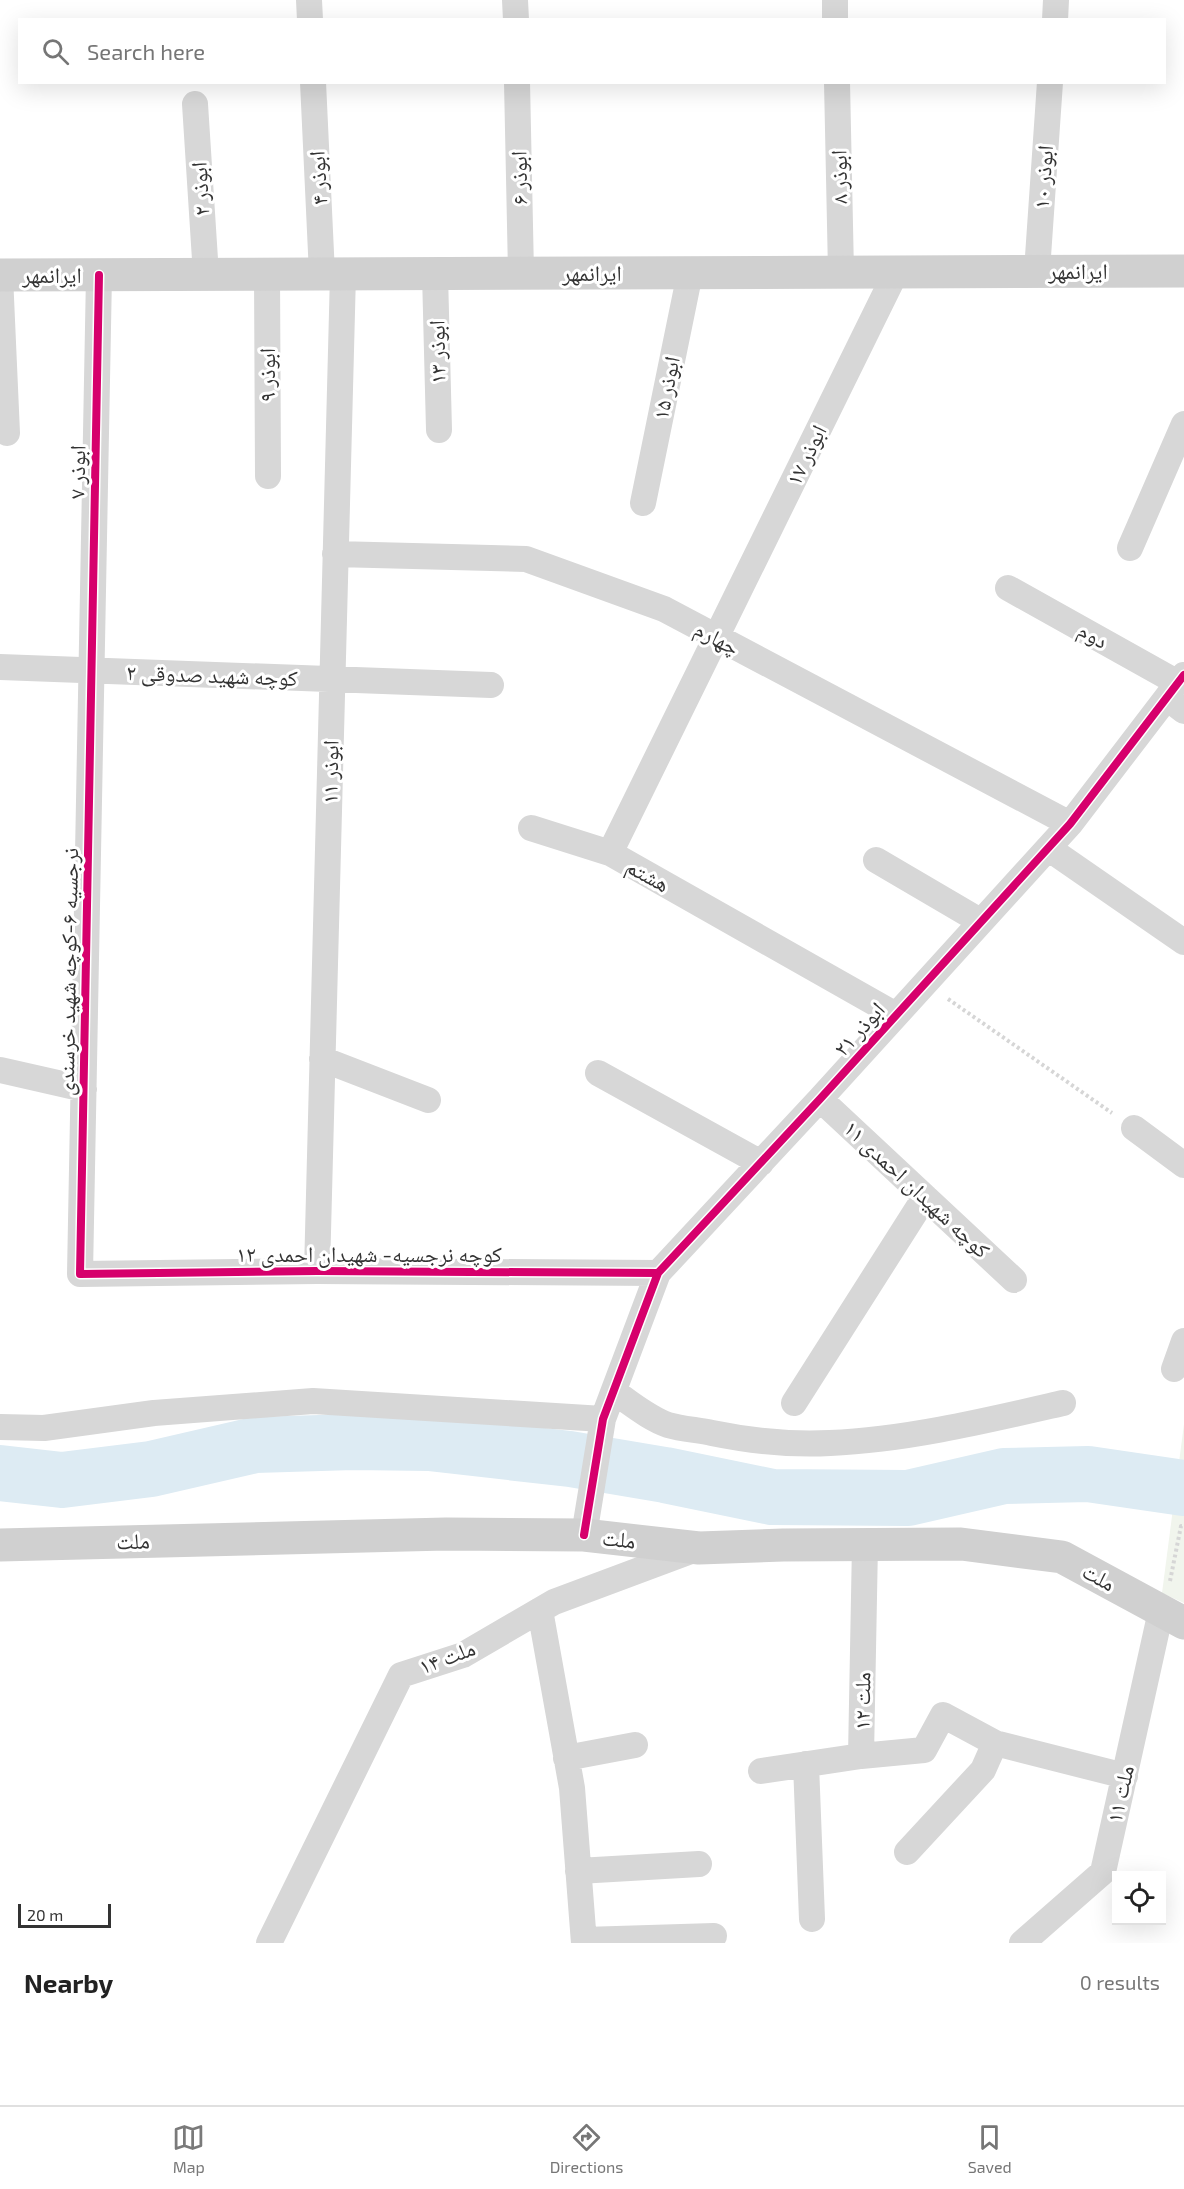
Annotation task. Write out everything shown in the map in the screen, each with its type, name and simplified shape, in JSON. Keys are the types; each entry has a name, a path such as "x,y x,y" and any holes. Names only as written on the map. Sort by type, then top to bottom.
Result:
{"main road":[{"name":"ایرانمهر","path":"0,275 1184,271"},
{"name":"ملت","path":"0,1545 446,1534 584,1535 699,1548 961,1544 1062,1557 1174,1606"}],"street":[{"path":"309,0 310,18"},
{"path":"515,0 516,18"},
{"path":"835,0 835,18"},
{"path":"1055,18 1056,0"},
{"name":"ابوذر ۴","path":"313,84 333,274"},
{"name":"ابوذر ۶","path":"517,84 521,273"},
{"name":"۸ ابوذر","path":"837,84 841,272"},
{"name":"ابوذر ۱۰","path":"1036,272 1050,84"},
{"name":"۲ ابوذر","path":"195,104 206,275"},
{"name":"۱۷ ابوذر","path":"716,637 897,272"},
{"name":"۱۵ ابوذر","path":"643,503 690,273"},
{"name":"۹ ابوذر","path":"267,274 268,476"},
{"name":"ابوذر ۱۱","path":"317,1270 335,554 333,274"},
{"name":"۱۳ ابوذر","path":"435,274 439,430"},
{"path":"0,275 7,433"},
{"name":"۷ ابوذر","path":"92,670 99,275"},
{"path":"1130,548 1184,424"},
{"name":"چهارم","path":"335,554 526,559 664,609 1070,824"},
{"name":"دوم","path":"1008,588 1178,692"},
{"name":"هشتم","path":"716,637 610,853 896,1015"},
{"name":"کوچه شهید صدوقی ۲","path":"0,667 491,685"},
{"name":"نرجسیه ۶-کوچه شهید خرسندی","path":"81,1274 92,670"},
{"name":"۲۱ ابوذر","path":"584,1535 602,1424 658,1273 1070,824 1178,692"},
{"path":"531,828 610,853"},
{"path":"1048,848 1184,942"},
{"path":"876,860 980,921"},
{"path":"322,1059 428,1100"},
{"path":"0,1070 84,1089"},
{"path":"598,1073 761,1163"},
{"name":"کوچه شهیدان احمدی ۱۱","path":"820,1099 1014,1280"},
{"path":"1134,1128 1184,1165"},
{"path":"794,1403 925,1197"},
{"name":"کوچه نرجسیه- شهیدان احمدی ۱۲","path":"81,1274 317,1270 658,1273"},
{"path":"1174,1369 1184,1341"},
{"path":"614,1392 647,1415 668,1425 736,1438 779,1443 831,1443 905,1435 991,1420 1063,1403"},
{"path":"0,1427 44,1428 154,1413 313,1401 602,1424"},
{"name":"۱۲ ملت","path":"761,1771 861,1756 865,1544"},
{"name":"۱۴ ملت","path":"269,1943 401,1675 463,1655 554,1602 699,1548"},
{"name":"۱۱ ملت","path":"1022,1943 1103,1872 1125,1776 1174,1606"},
{"path":"540,1610 572,1788 584,1941 714,1936"},
{"path":"861,1756 924,1750 943,1715 995,1743 1125,1776"},
{"path":"908,1852 983,1770 995,1743"},
{"path":"566,1758 635,1745"},
{"path":"806,1764 813,1919"},
{"path":"578,1871 699,1864"}],"path":[{"path":"925,983 1134,1128"},
{"path":"1174,1606 1169,1582 1181,1526 1184,1526"}],"shaded area":[{"path":"1184,1424 1184,1603 1162,1593"}],"waterway":[{"path":"0,1473 62,1480 151,1469 255,1445 353,1442 429,1443 570,1459 665,1475 772,1497 908,1498 1004,1476 1088,1474 1184,1488"}],"cycle path":[{"path":"99,275 80,1274 317,1271 658,1273"},
{"path":"584,1535 603,1419 658,1273 1070,824 1184,675"}]}
